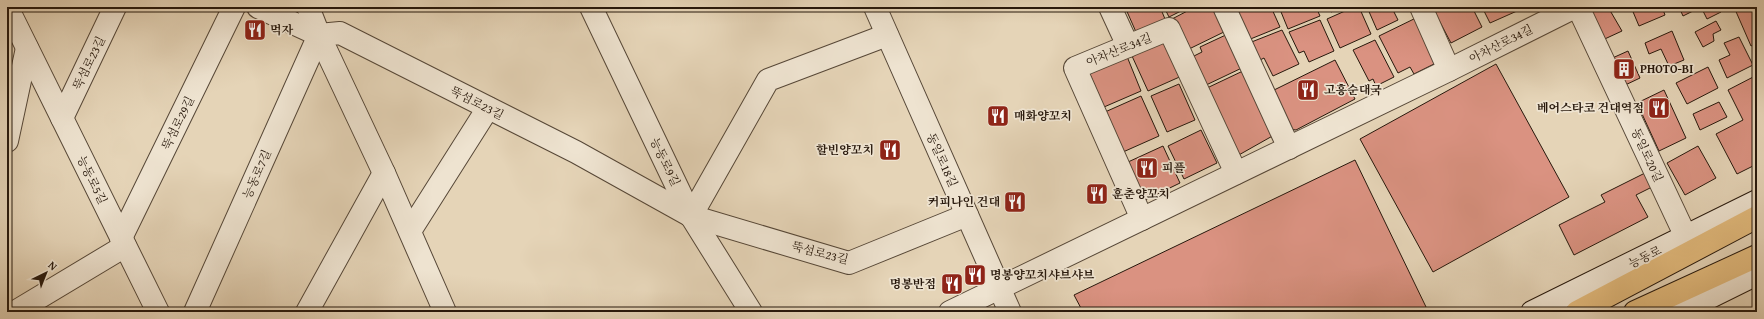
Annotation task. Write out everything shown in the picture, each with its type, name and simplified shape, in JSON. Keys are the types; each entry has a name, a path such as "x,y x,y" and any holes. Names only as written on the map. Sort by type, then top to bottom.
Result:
{"highway":[{"name":"능동로","path":"1577,312 1757,217"},
{"path":"1635,312 1757,256"}],"street":[{"name":"능동로5길","path":"7,7 158,312"},
{"name":"뚝섬로23길","path":"62,118 116,7"},
{"name":"뚝섬로29길","path":"123,242 234,7"},
{"path":"258,7 319,35"},
{"path":"308,7 319,35 384,173 445,312"},
{"name":"능동로9길","path":"591,7 691,216 751,312"},
{"name":"동일로18길","path":"875,7 1010,312"},
{"path":"1110,7 1128,46"},
{"path":"1229,7 1225,8 1289,148"},
{"path":"1421,7 1449,70"},
{"name":"아차산로34길","path":"950,312 1236,174 1575,7"},
{"name":"동일로20길","path":"1578,7 1686,237"},
{"name":"아차산로34길","path":"1142,219 1075,68 1170,29 1236,174"},
{"name":"뚝섬로23길","path":"319,35 340,33 576,152 691,216 849,263 967,215"},
{"name":"능동로7길","path":"195,312 319,35"},
{"path":"691,216 768,80 887,35"},
{"path":"7,141 27,48"},
{"path":"410,231 488,108"},
{"path":"307,312 384,173"},
{"name":"능동로","path":"1532,312 1757,201"},
{"path":"15,312 123,242"},
{"path":"1680,312 1757,274"}],"building":[{"path":"1125,7 1160,7 1165,19 1136,32"},
{"path":"1164,7 1187,7 1187,8 1169,17"},
{"path":"1195,7 1216,7 1228,30 1187,50 1172,19"},
{"path":"1236,7 1271,7 1280,27 1248,40"},
{"path":"1279,7 1316,7 1320,16 1288,29"},
{"path":"1329,7 1344,7 1331,12"},
{"path":"1354,7 1359,7 1371,34 1340,48 1327,19"},
{"path":"1367,7 1401,7 1393,10 1398,20 1377,30"},
{"path":"1432,7 1472,7 1482,27 1451,43"},
{"path":"1482,7 1526,7 1490,23"},
{"path":"1584,7 1608,7 1622,31 1596,43"},
{"path":"1631,7 1662,7 1665,15 1639,26"},
{"path":"1679,7 1701,7 1683,16"},
{"path":"1701,7 1719,7 1721,12 1707,19"},
{"path":"1734,7 1757,7 1757,43 1751,46"},
{"path":"1420,16 1436,63 1414,74 1410,67 1398,73 1379,36"},
{"path":"1320,20 1334,51 1309,62 1304,51 1299,53 1289,32"},
{"path":"1716,21 1721,30 1713,34 1714,41 1703,47 1695,32"},
{"path":"1282,30 1299,64 1273,76 1264,58 1258,61 1249,43"},
{"path":"1672,31 1684,60 1669,66 1661,49 1649,54 1645,43"},
{"path":"1230,33 1246,66 1204,86 1190,58 1202,52 1200,47"},
{"path":"1739,37 1753,65 1727,78 1719,60 1730,55 1724,43"},
{"path":"1168,40 1184,75 1148,91 1132,56"},
{"path":"1375,40 1394,77 1376,86 1373,79 1369,81 1353,50"},
{"name":"PHOTO-BI","path":"1628,51 1640,78 1621,87 1608,60"},
{"path":"1126,54 1141,91 1104,107 1088,70"},
{"path":"1335,60 1355,99 1296,130 1289,129 1270,92"},
{"path":"1496,64 1569,197 1433,272 1360,139"},
{"path":"1708,67 1718,88 1687,104 1676,83"},
{"path":"1245,70 1276,134 1237,156 1207,88"},
{"path":"1757,75 1757,164 1737,174 1716,134 1743,120 1728,90"},
{"path":"1179,84 1195,120 1167,132 1151,96"},
{"path":"1664,90 1686,138 1659,151 1637,103"},
{"path":"1141,96 1159,136 1123,152 1105,112"},
{"path":"1719,102 1727,117 1700,130 1693,114"},
{"path":"1201,130 1217,163 1184,179 1168,146"},
{"path":"1163,146 1180,183 1145,200 1128,162"},
{"path":"1698,146 1716,178 1685,195 1667,163"},
{"path":"1355,160 1427,309 1420,312 1083,312 1074,295"},
{"path":"1647,172 1654,186 1636,195 1648,217 1574,255 1559,225 1605,202 1601,195"}],"place":[{"name":"먹자","path":"255,30"},
{"name":"PHOTO-BI","path":"1624,69"},
{"name":"고흥순대국","path":"1308,90"},
{"name":"베어스타코 건대역점","path":"1659,108"},
{"name":"매화양꼬치","path":"998,116"},
{"name":"할빈양꼬치","path":"890,150"},
{"name":"피플","path":"1147,168"},
{"name":"훈춘양꼬치","path":"1097,194"},
{"name":"커피나인 건대","path":"1015,202"},
{"name":"명봉양꼬치샤브샤브","path":"975,275"},
{"name":"명봉반점","path":"952,284"}]}
